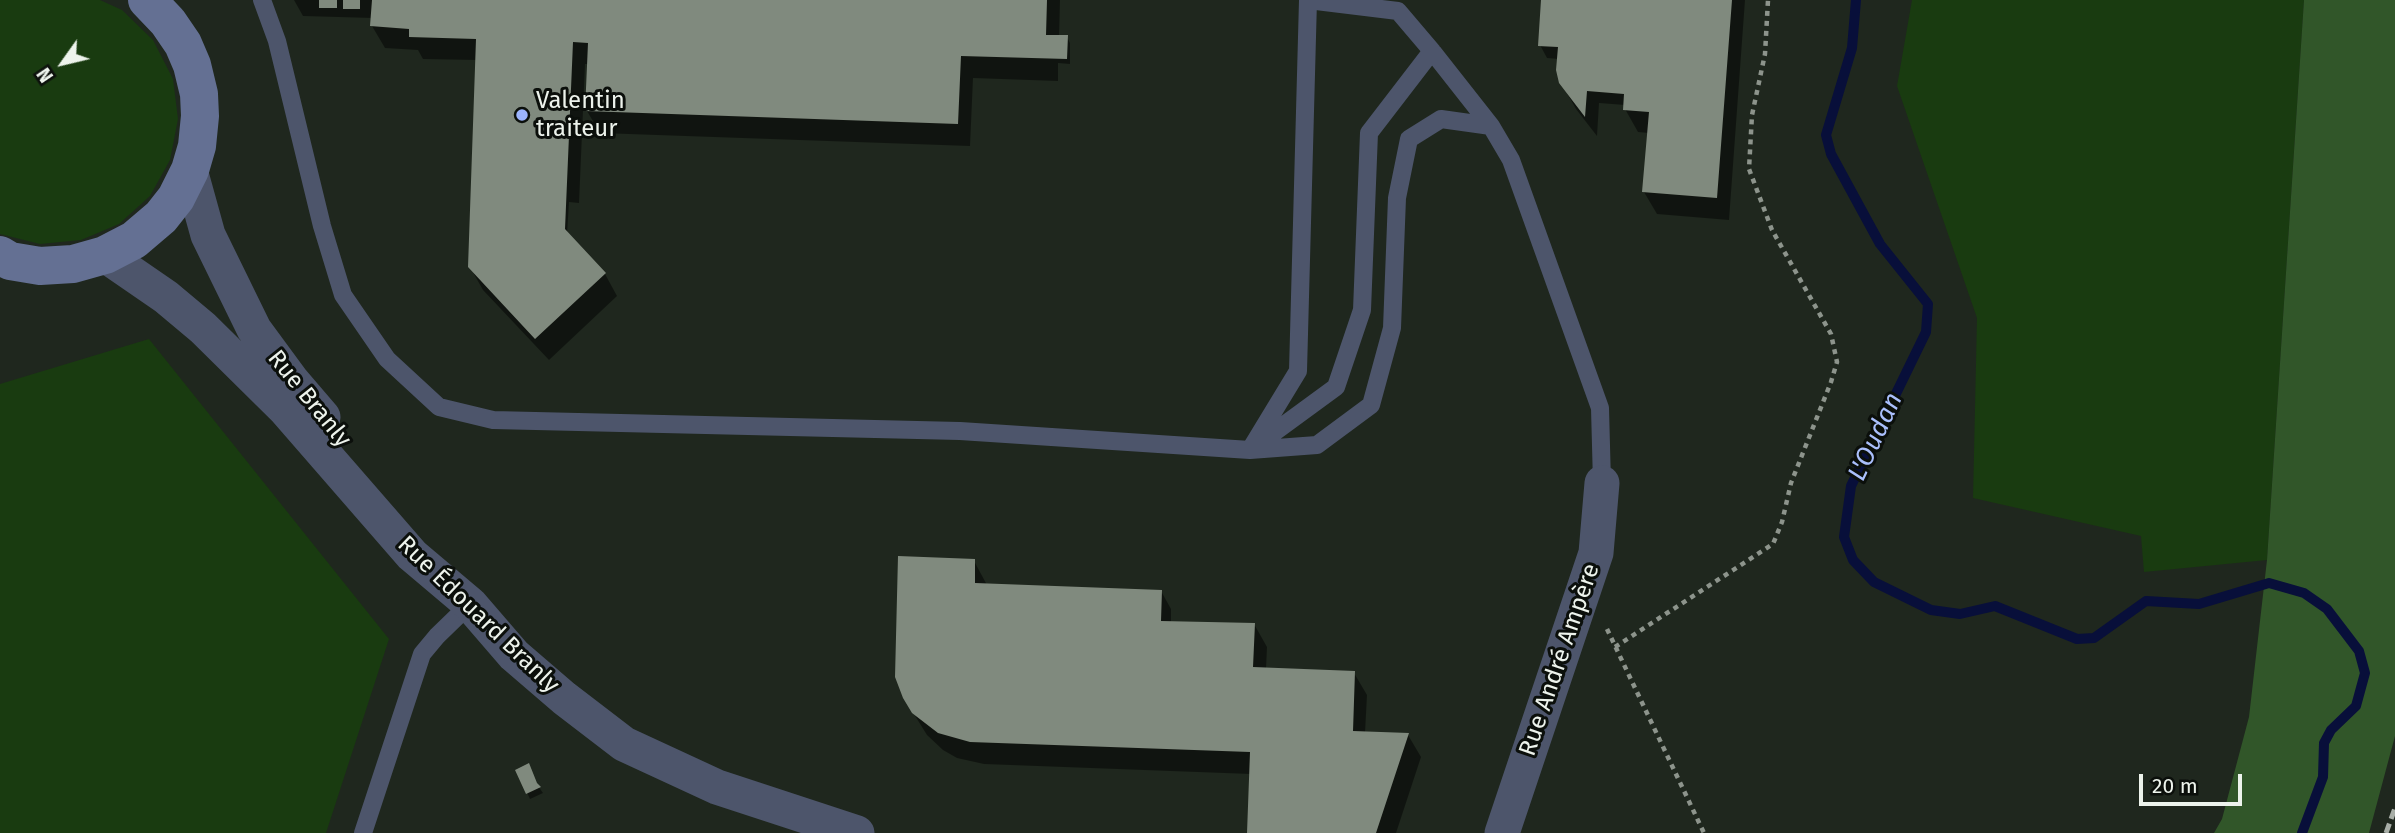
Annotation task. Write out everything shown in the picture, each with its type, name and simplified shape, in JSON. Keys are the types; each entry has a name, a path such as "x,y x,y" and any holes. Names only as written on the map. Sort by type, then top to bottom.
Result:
{"main road":[{"path":"0,256 10,261 40,266 73,264 105,256 134,240 160,217 176,198 190,170 197,146 199,94 192,65 183,44 148,0"}],"street":[{"name":"Rue Branly","path":"190,170 208,235 254,329 293,382 428,541 470,604"},
{"name":"Rue Édouard Branly","path":"105,256 166,297 203,328 285,409 412,555 470,604 514,655 564,698 624,744 717,787 803,824 857,833"},
{"name":"Rue André Ampère","path":"1502,833 1596,553 1602,483"}],"lane":[{"path":"262,0 277,41 322,226 343,295 387,359 439,407 494,419 960,431 1250,450 1317,445 1371,405 1392,328 1397,198 1409,139 1441,119 1491,126"},
{"path":"1250,450 1298,371 1308,0 1398,10 1491,126 1511,160 1600,408 1602,483"},
{"path":"1250,450 1336,387 1362,310 1369,133 1432,51"},
{"path":"363,833 422,654 470,604"}],"path":[{"path":"1615,647 1773,544 1783,522 1791,483 1831,382 1836,362 1831,334 1772,230 1749,170 1752,115 1765,54 1768,0"},
{"path":"1586,584 1704,833"}],"green space":[{"path":"0,0 100,0 122,10 153,40 173,79 178,119 170,160 150,196 119,224 81,240 40,244 0,234"},
{"path":"1912,0 2304,0 2267,560 2144,572 2141,536 1973,498 1977,318 1897,86"},
{"path":"2304,0 2395,0 2395,736 2369,833 2214,833 2222,819 2249,717 2267,560"},
{"path":"149,339 389,639 326,833 0,833 0,384"}],"building":[{"path":"319,0 337,0 337,8 319,8"},
{"path":"343,0 360,0 360,9 343,9"},
{"name":"Valentin traiteur","path":"372,0 1047,0 1046,35 1068,35 1067,59 961,56 958,124 585,111 588,43 573,42 565,229 606,273 535,339 468,267 476,39 409,37 409,29 370,26"},
{"path":"1541,0 1732,0 1717,198 1642,192 1649,112 1623,110 1624,94 1587,91 1585,117 1559,83 1556,70 1558,47 1538,46"},
{"path":"898,556 975,559 975,583 1162,590 1161,621 1255,623 1253,667 1355,671 1353,731 1409,733 1376,833 1247,833 1250,752 970,742 938,733 912,713 895,677"},
{"path":"529,763 541,787 526,794 515,770"}],"waterway":[{"name":"L'Oudan","path":"1856,0 1852,48 1826,135 1831,154 1880,244 1928,304 1926,332 1851,486 1844,537 1853,560 1874,582 1931,610 1960,614 1995,606 2077,639 2094,638 2146,601 2199,604 2269,583 2304,593 2327,609 2359,651 2365,673 2356,706 2331,730 2324,743 2323,777 2302,833"}],"railway":[{"path":"2386,833 2395,808"}],"place":[{"name":"Valentin traiteur","path":"522,115"}]}
